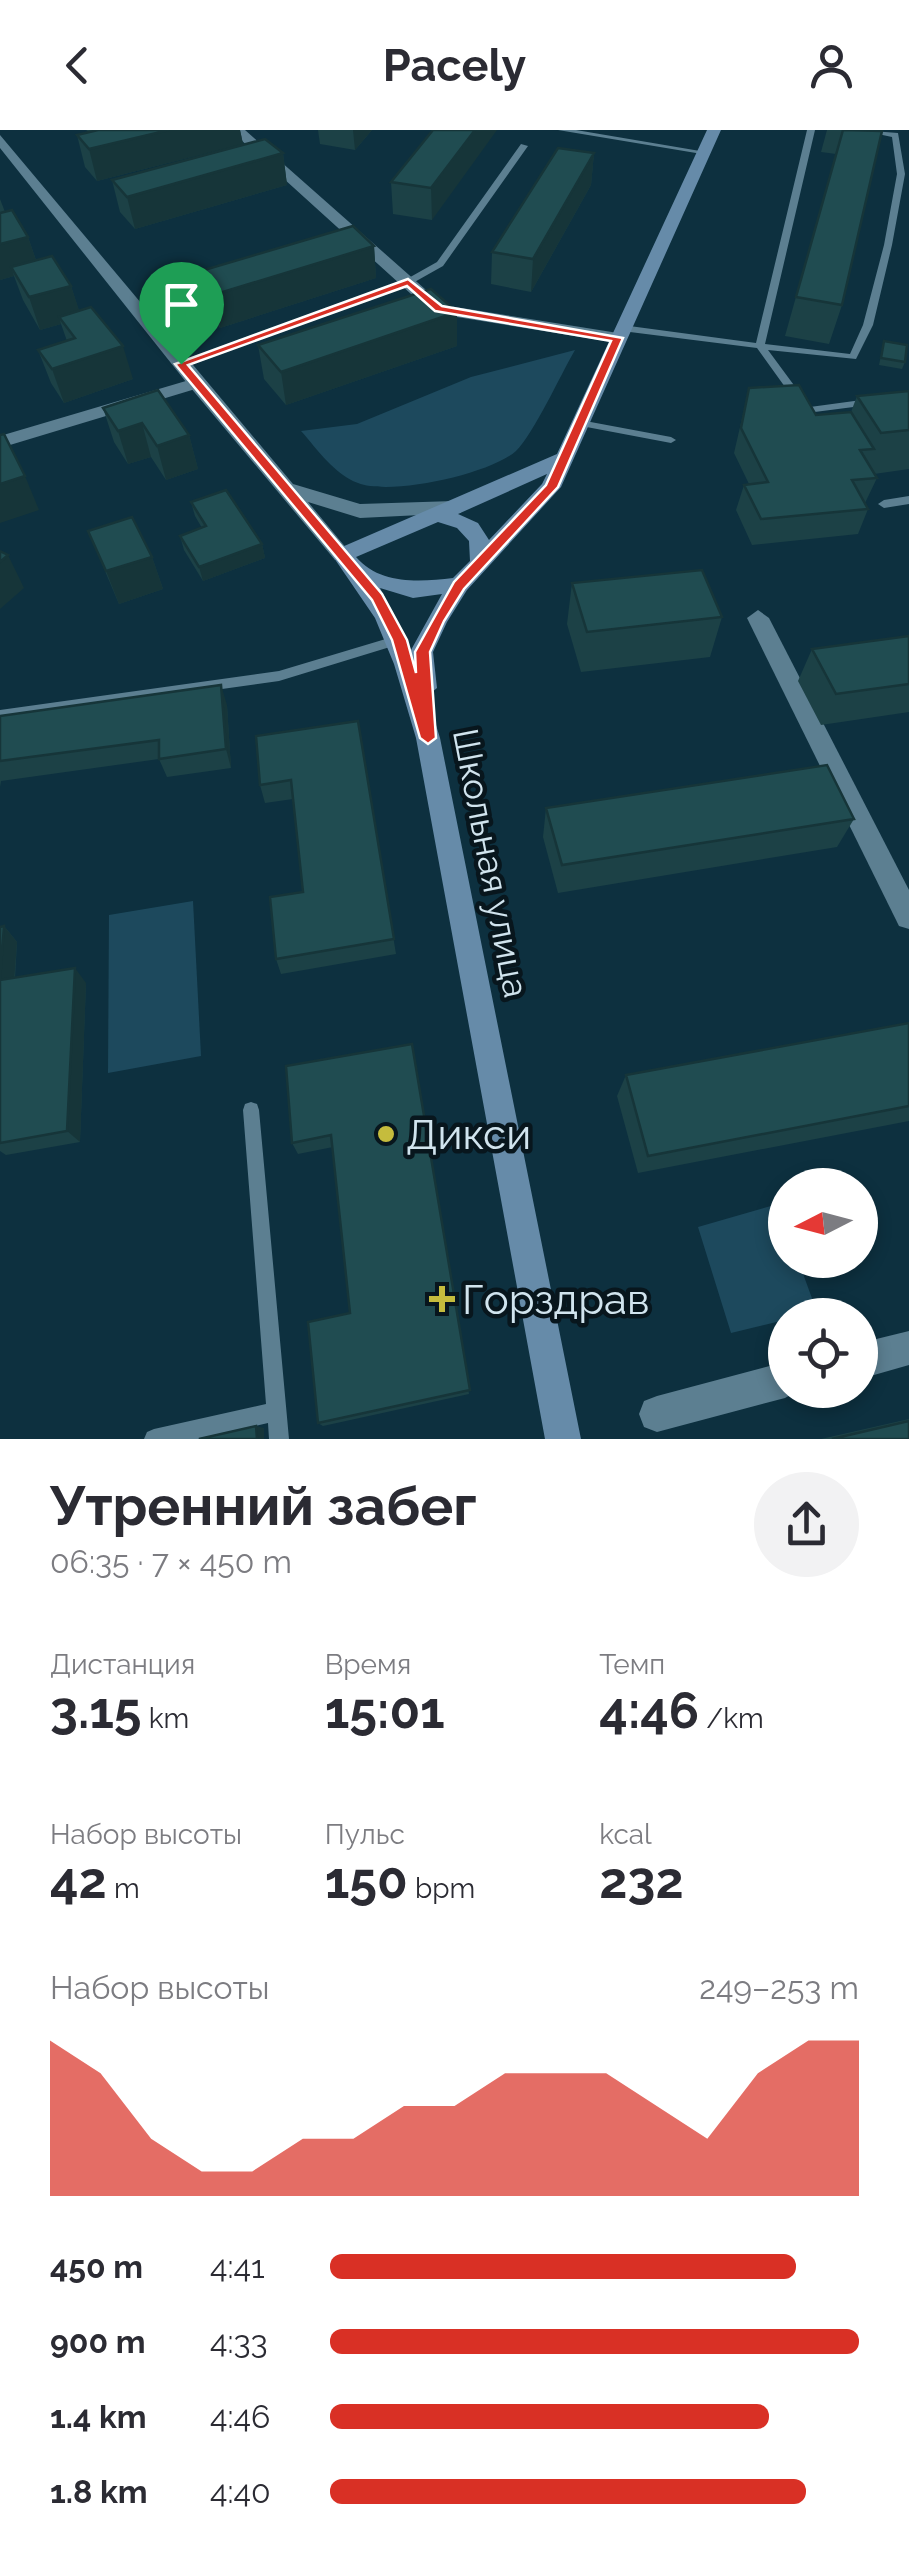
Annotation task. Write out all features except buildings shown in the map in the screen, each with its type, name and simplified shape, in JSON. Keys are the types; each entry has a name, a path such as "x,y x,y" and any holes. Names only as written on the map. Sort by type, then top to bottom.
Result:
{"main road":[{"path":"428,738 422,652 459,585 551,487 714,130"},
{"path":"342,555 562,458"},
{"path":"444,511 474,529 482,543 480,563"},
{"name":"Школьная улица","path":"342,555 362,576 399,640 428,738 517,1213 564,1439"},
{"path":"362,576 413,590 459,585"}],"street":[{"path":"237,130 438,308 620,333"},
{"name":"Школьная улица","path":"0,139 196,383 342,555"},
{"path":"0,442 196,383"},
{"path":"286,489 360,510 444,511"},
{"path":"758,618 909,917"},
{"path":"878,1356 909,1348"},
{"path":"658,1414 768,1385"}],"lane":[{"path":"562,130 702,152"},
{"path":"760,346 811,130"},
{"path":"620,333 853,357 872,309 902,174 894,135 863,130"},
{"path":"181,364 408,282 440,264 524,146"},
{"path":"760,346 808,410 885,400"},
{"path":"580,423 671,440"},
{"path":"884,504 909,500"},
{"path":"0,714 279,676 399,640"},
{"path":"251,1110 279,1439"},
{"path":"154,1439 277,1411"}],"shaded area":[{"path":"575,350 516,451 463,475 393,487 358,483 334,468 301,431 357,424 471,377"},
{"path":"193,901 201,1056 108,1073 109,915"},
{"path":"768,1207 768,1278 805,1278 812,1298 768,1298 768,1324 731,1333 698,1227"}],"place":[{"name":"Дикси","path":"386,1134"},
{"name":"Горздрав","path":"442,1299"}],"route":[{"path":"408,282 438,308 618,338 551,487 459,585 437,620 422,652 428,738 405,656 378,598 181,364 408,282"}]}
